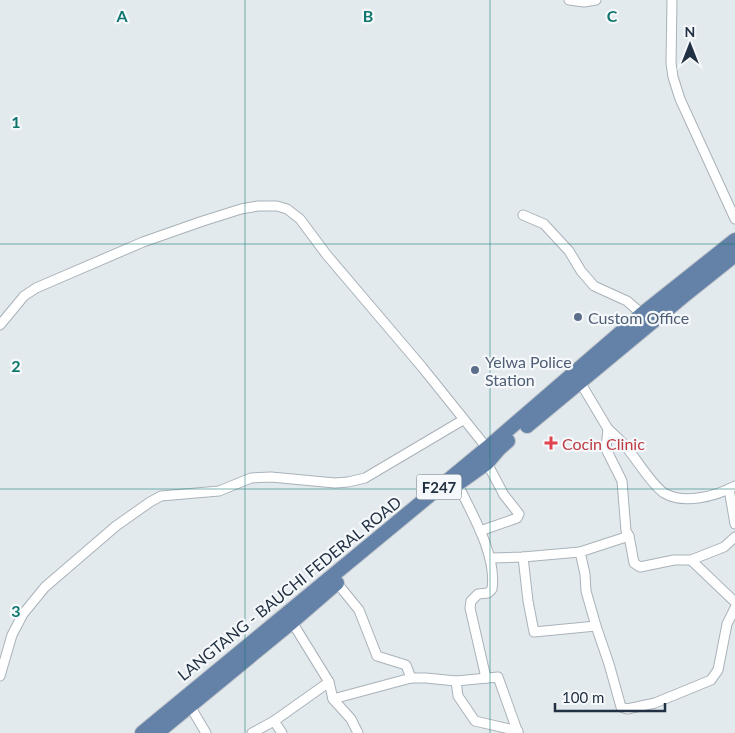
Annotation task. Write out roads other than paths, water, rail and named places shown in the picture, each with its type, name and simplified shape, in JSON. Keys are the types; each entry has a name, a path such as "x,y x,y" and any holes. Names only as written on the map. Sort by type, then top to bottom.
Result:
{"main road":[{"name":"LANGTANG - BAUCHI FEDERAL ROAD","path":"142,733 487,448 642,314 735,240"},
{"name":"F247","path":"157,733 457,483 487,463 499,449 735,255"}],"street":[{"path":"569,0 584,2 596,0"},
{"path":"672,0 671,64 673,77 680,98 735,219"},
{"path":"0,325 24,296 36,288 142,242 241,209 258,206 277,206 287,209 300,219 326,254 422,367 487,448"},
{"path":"523,215 544,224 569,252 581,271 594,286 627,301 642,314"},
{"path":"580,382 608,429 626,446 636,461 664,493 679,498 701,497 732,488 735,524"},
{"path":"0,676 12,635 23,614 45,587 116,526 150,502 161,496 219,491 242,480 251,478 272,477 335,483 366,478 463,420"},
{"path":"608,429 606,449 622,481 626,531 634,563 640,566 674,560 691,560 724,547 735,537"},
{"path":"480,531 517,518 519,514 504,495 487,463"},
{"path":"457,483 480,531 490,558 492,589 488,593 478,594 472,601 470,608 486,678"},
{"path":"490,558 523,558 580,552 628,536"},
{"path":"580,552 585,574 586,591 621,707 627,709 655,702 712,680 718,670 727,624 735,608"},
{"path":"523,558 534,632 596,626"},
{"path":"691,560 735,602"},
{"path":"337,583 359,610 377,656 406,665 411,678"},
{"path":"292,622 329,682 333,698 351,719 358,733"},
{"path":"333,698 411,678 456,682 498,677 518,732"},
{"path":"252,733 274,722 329,682"},
{"path":"456,682 458,696 475,721 518,732"},
{"path":"190,706 206,733"},
{"path":"274,722 282,733"}],"place":[{"name":"Custom Office","path":"578,317"},
{"name":"Yelwa Police Station","path":"475,370"},
{"name":"Cocin Clinic","path":"551,443"}]}
